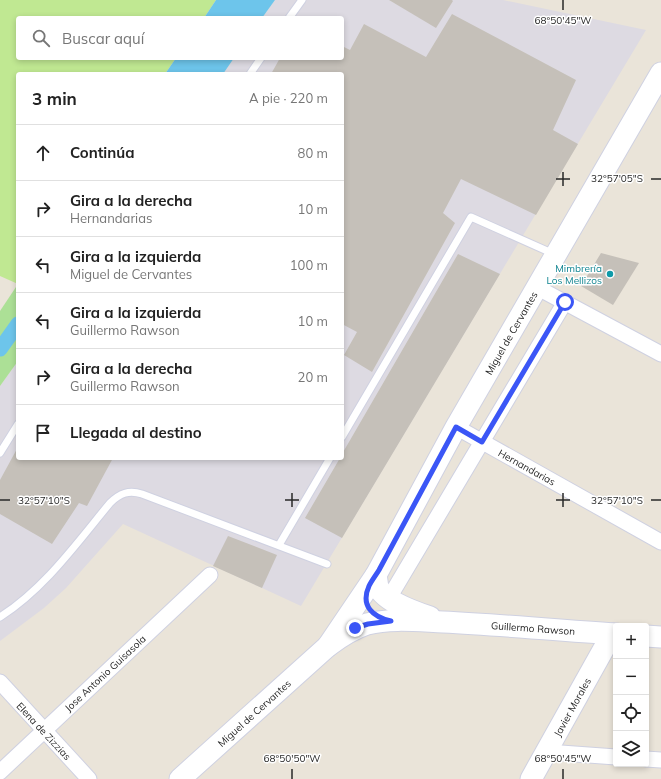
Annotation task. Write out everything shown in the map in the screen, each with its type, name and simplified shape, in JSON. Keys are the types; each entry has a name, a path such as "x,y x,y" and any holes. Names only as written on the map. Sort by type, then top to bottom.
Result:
{"main road":[{"name":"Miguel de Cervantes","path":"180,779 328,646 373,592 456,427 538,288 556,254 661,73"},
{"name":"Guillermo Rawson","path":"373,592 379,600 450,623"},
{"name":"Guillermo Rawson","path":"373,592 370,610 375,615 391,621"},
{"name":"Guillermo Rawson","path":"355,628 368,624 391,621 450,623 613,634"},
{"name":"Miguel de Cervantes","path":"328,646 355,628"},
{"name":"Javier Morales","path":"531,779 613,636"},
{"path":"649,636 661,637"}],"street":[{"path":"538,288 661,354"},
{"path":"373,592 482,442 565,302"},
{"name":"Hernandarias","path":"456,427 661,542"},
{"name":"Jose Antonio Guisasola","path":"0,772 210,575"},
{"name":"Elena de Zizzias","path":"0,682 89,779"},
{"path":"547,752 613,757"},
{"path":"649,759 661,760"}],"lane":[{"path":"290,16 302,0"},
{"path":"251,72 260,60"},
{"path":"344,434 471,217 556,254"},
{"path":"0,453 16,427"},
{"path":"279,545 329,460"},
{"path":"0,617 29,596 44,581 116,496 124,493 134,492 142,494 327,564"}],"shaded area":[{"path":"275,0 503,0 646,30 301,606 123,524 66,588 44,608 0,641 0,386 16,364 16,460 344,460 344,72 224,72 233,60 344,60 344,16 263,16"}],"green space":[{"path":"0,0 216,0 205,16 16,16 16,60 175,60 166,72 16,72 16,283 0,276"},
{"path":"16,287 16,364 0,386 0,311"}],"water":[{"path":"216,0 275,0 263,16 205,16"},
{"path":"175,60 233,60 224,72 166,72"}],"building":[{"path":"389,0 452,0 453,1 436,28"},
{"path":"452,14 576,80 553,130 578,144 536,215 461,179 443,213 455,223 372,372 344,355 357,332 344,325 344,72 272,72 279,60 344,60 344,47 350,50 364,24 426,57"},
{"name":"Mimbrería Los Mellizos","path":"601,253 639,263 613,305 581,286"},
{"path":"458,254 500,274 342,538 305,518 339,460 344,460 344,451"},
{"path":"16,451 16,460 112,460 87,506 79,503 52,544 0,514 0,480"},
{"path":"228,536 277,555 262,588 213,566"}],"waterway":[{"path":"0,349 16,327"}],"place":[{"name":"Mimbrería Los Mellizos","path":"610,274"}],"route":[{"path":"355,628 368,624 391,621 377,617 370,610 367,604 369,586 456,427 482,442 565,302"}]}
